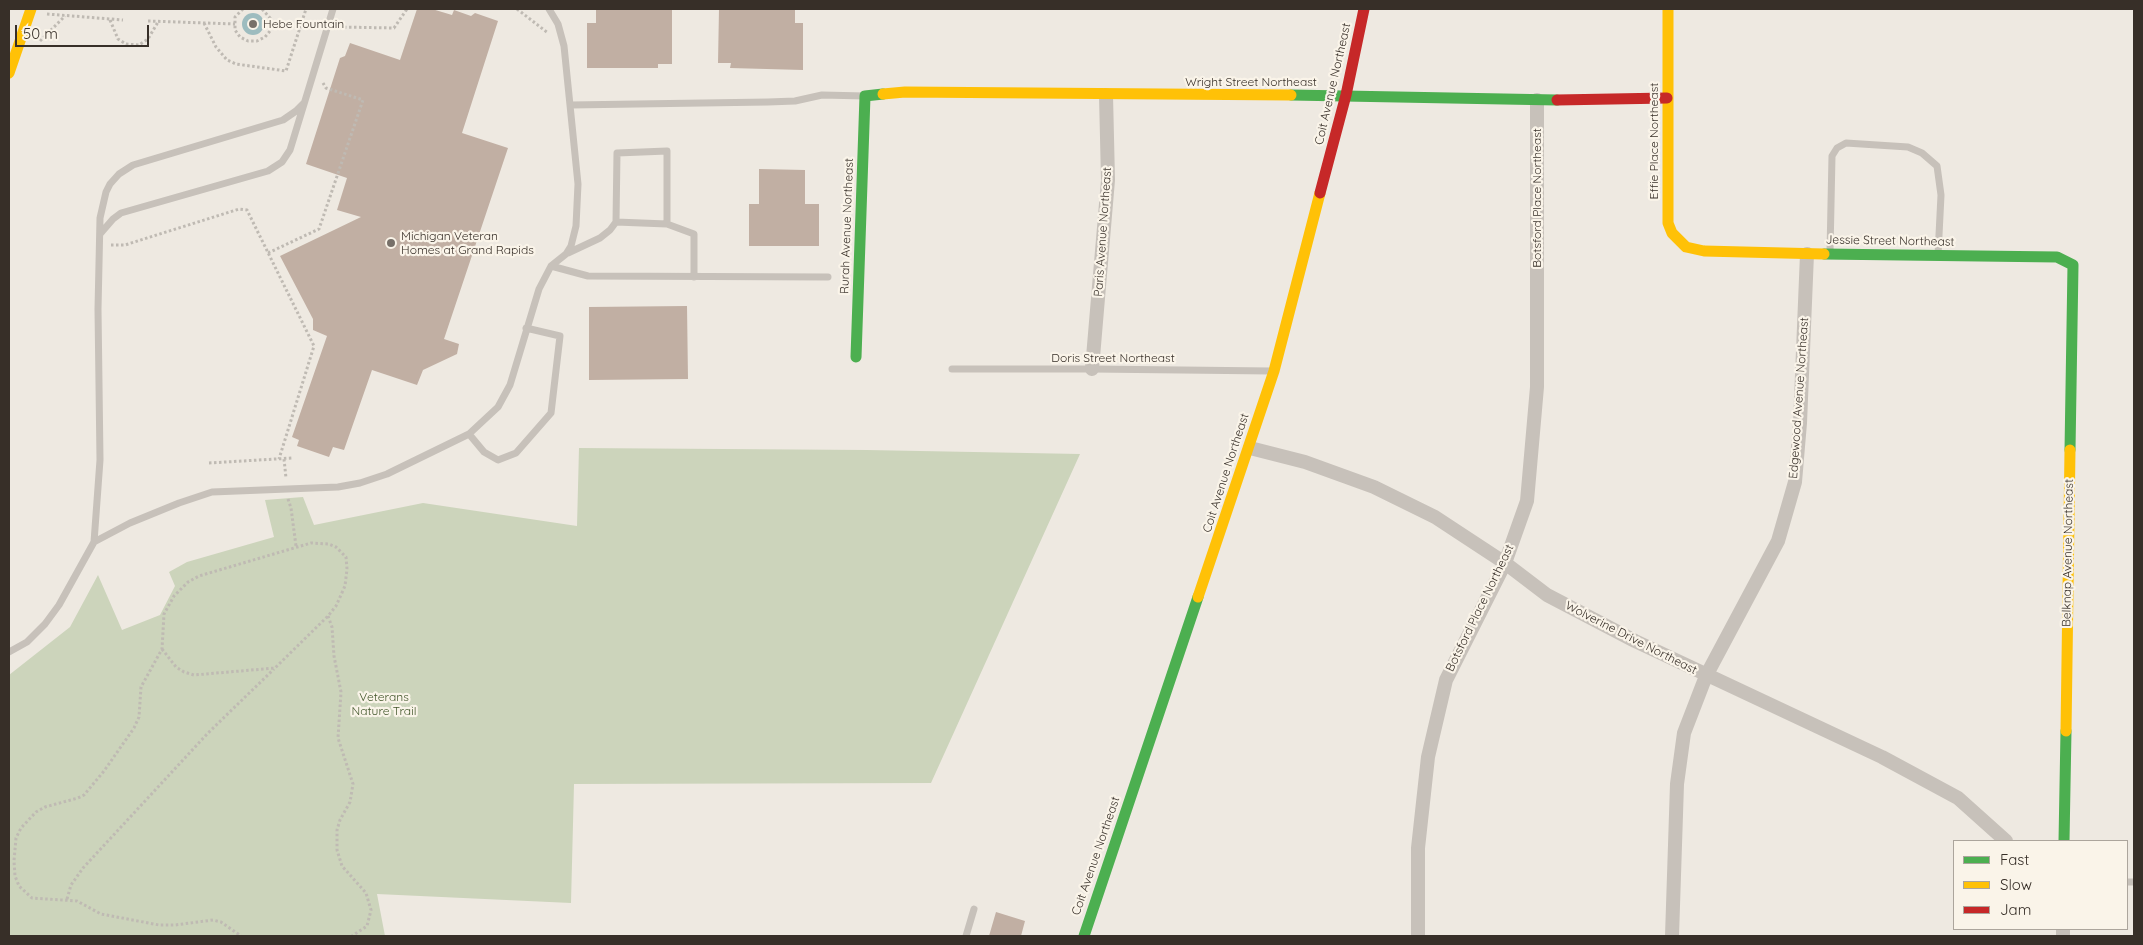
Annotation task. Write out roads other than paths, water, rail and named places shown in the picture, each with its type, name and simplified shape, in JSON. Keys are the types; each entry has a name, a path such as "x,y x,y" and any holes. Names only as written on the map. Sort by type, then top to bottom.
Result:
{"street":[{"path":"9,73 31,9"},
{"name":"Coit Avenue Northeast","path":"1084,936 1250,448 1274,371 1346,95 1364,9"},
{"name":"Effie Place Northeast","path":"1668,9 1668,223 1672,233 1686,248 1704,251"},
{"name":"Wright Street Northeast","path":"865,96 905,92 1106,95 1346,95 1537,100 1667,98"},
{"name":"Paris Avenue Northeast","path":"1092,368 1108,180 1106,95"},
{"name":"Rurah Avenue Northeast","path":"856,357 865,96"},
{"name":"Botsford Place Northeast","path":"1418,936 1418,848 1427,766 1446,680 1505,563 1527,501 1537,387 1537,100"},
{"name":"Jessie Street Northeast","path":"1704,251 1830,255 2057,257 2073,265"},
{"name":"Edgewood Avenue Northeast","path":"1672,936 1677,784 1684,733 1706,676 1778,541 1794,482 1800,423 1807,254"},
{"name":"Belknap Avenue Northeast","path":"2064,840 2073,265"},
{"name":"Wolverine Drive Northeast","path":"1250,448 1305,462 1374,487 1435,517 1505,563 1547,595 1706,676 1882,757 1958,798 2005,840"}],"lane":[{"path":"99,234 113,219 121,214 276,167 290,150 333,9"},
{"path":"549,9 558,24 564,46 578,184 578,211 574,238 566,254"},
{"path":"571,105 795,101 822,94 865,96"},
{"path":"9,652 27,642 45,624 59,605 94,542 100,460 99,234 101,208 110,184 125,169 133,165 283,120 304,103"},
{"path":"1830,255 1832,156 1838,148 1846,143 1908,147 1922,153 1937,166 1941,194 1938,256"},
{"path":"94,542 130,523 170,506 212,492 338,487 360,483 387,474 469,434 498,407 506,395 539,289 551,266 566,254 600,238 616,222 617,153 667,151 667,224"},
{"path":"616,222 667,224 694,234 694,277"},
{"path":"551,266 588,276 828,277"},
{"path":"469,434 484,452 498,460 516,453 551,413 560,336 526,328"},
{"name":"Doris Street Northeast","path":"952,369 1092,368 1274,371"},
{"path":"966,936 974,909"}],"water":[{"name":"Hebe Fountain","path":"253,13 261,16 264,24 261,32 253,35 245,32 242,24 245,16"}],"place":[{"name":"Hebe Fountain","path":"253,24"},
{"name":"Michigan Veteran Homes at Grand Rapids","path":"391,243"}],"park label":[{"name":"Veterans Nature Trail","path":"384,704"}]}
